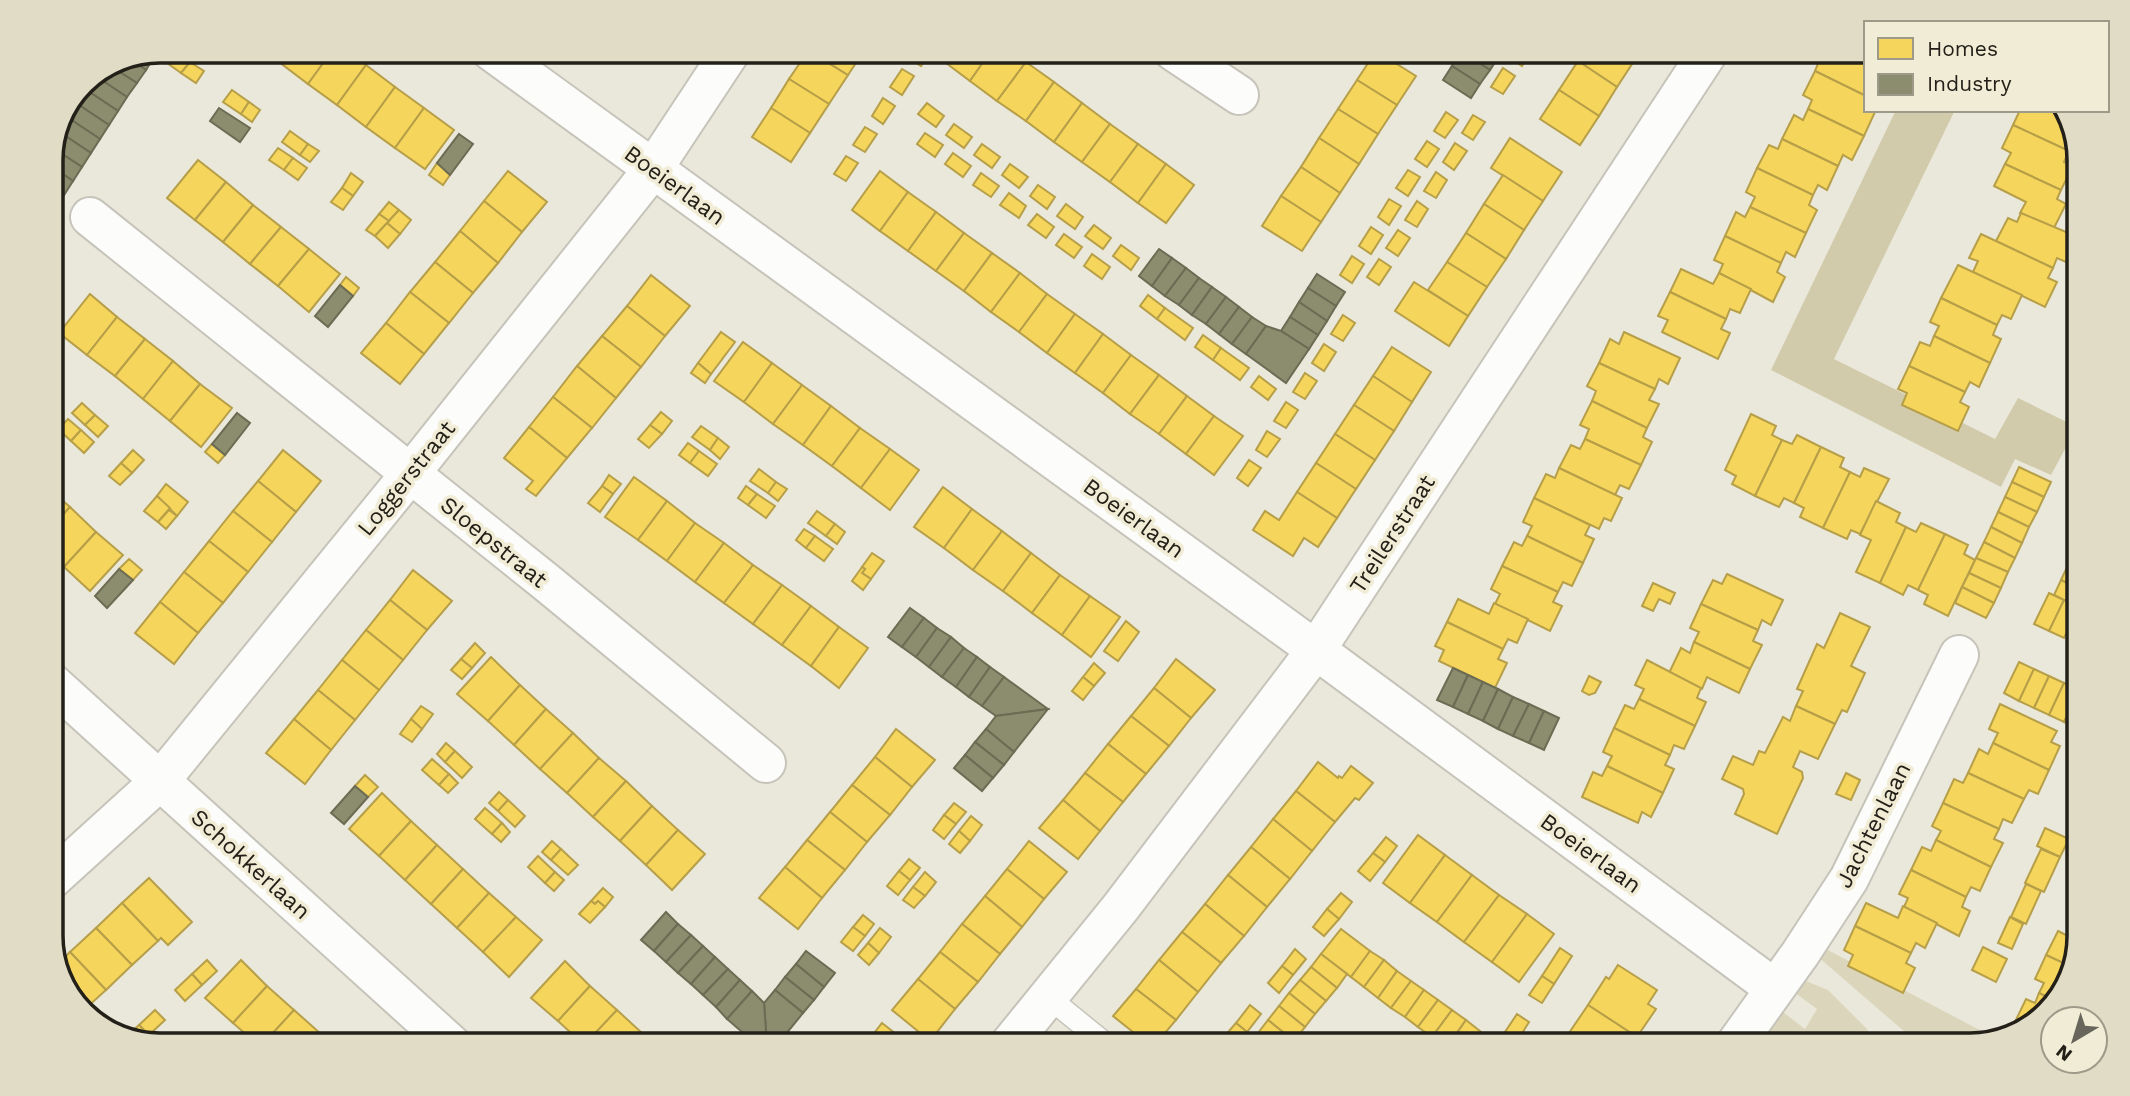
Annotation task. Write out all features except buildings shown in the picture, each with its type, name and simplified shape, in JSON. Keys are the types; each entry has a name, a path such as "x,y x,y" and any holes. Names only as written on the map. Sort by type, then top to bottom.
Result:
{"street":[{"name":"Boeierlaan","path":"507,63 1316,650 1774,988"},
{"name":"Loggerstraat","path":"63,869 160,781 653,169 723,63"},
{"path":"1191,63 1238,95"},
{"name":"Treilerstraat","path":"1019,1033 1121,907 1316,650 1701,63"},
{"name":"Sloepstraat","path":"90,217 546,582 766,763"},
{"name":"Jachtenlaan","path":"1742,1033 1800,954 1849,878 1959,654"},
{"name":"Schokkerlaan","path":"63,693 439,1033"}],"lane":[{"path":"1048,998 1092,1033"}],"shaded area":[{"path":"1895,112 1954,112 1834,359 1995,439 2018,398 2067,422 2067,445 2051,475 2015,459 2001,487 1771,370"},
{"path":"1824,948 1983,1032 1906,1033 1817,956"},
{"path":"1801,979 1828,990 1868,1033 1763,1033 1779,1009 1805,1029 1817,1009 1791,990"}]}
